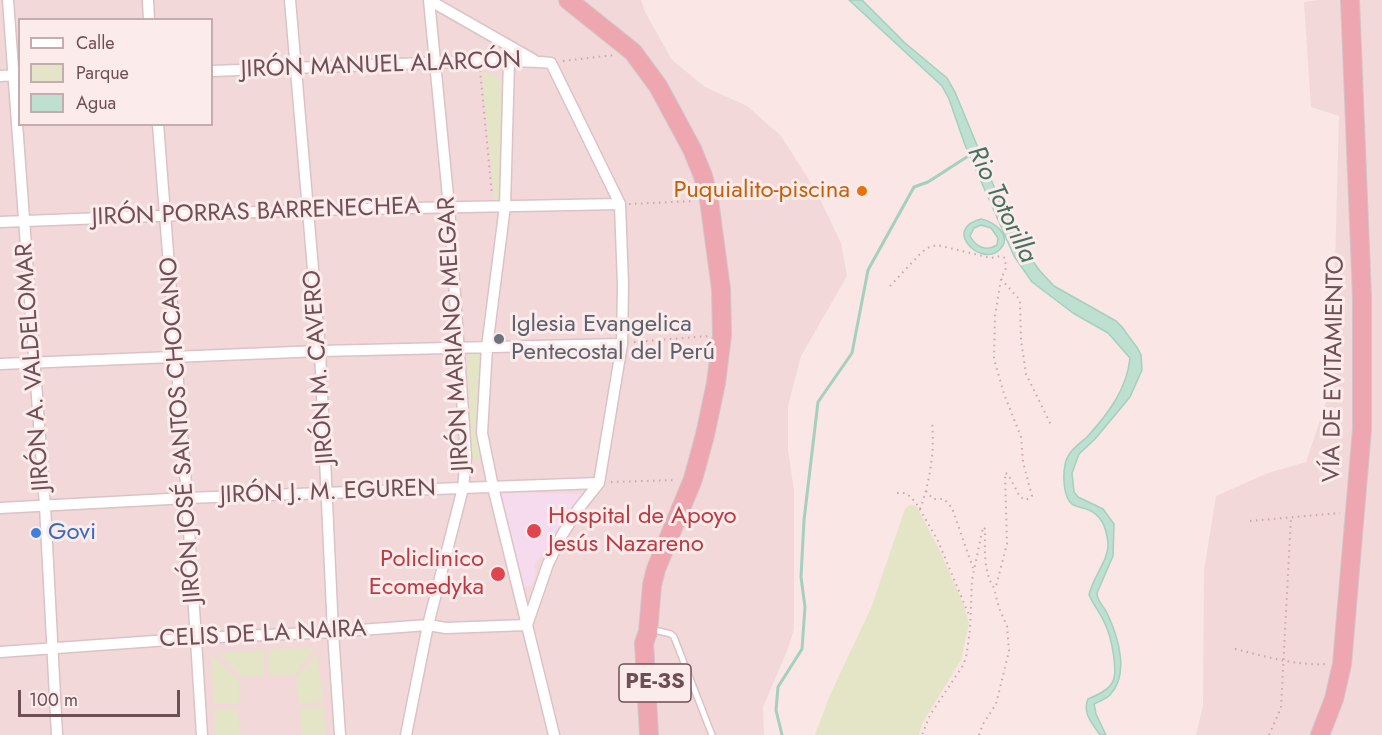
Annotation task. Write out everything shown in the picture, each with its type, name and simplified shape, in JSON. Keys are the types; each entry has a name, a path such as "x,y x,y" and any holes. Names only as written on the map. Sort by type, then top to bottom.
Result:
{"highway":[{"name":"PE-3S","path":"568,0 633,52 658,87 692,150 703,176 709,200 721,289 722,335 714,393 693,479 656,569 652,585 648,630 644,643 649,735"},
{"name":"VÍA DE EVITAMIENTO","path":"1320,735 1334,699 1342,664 1362,429 1362,297 1350,0"},
{"name":"PE-3S","path":"648,630 653,642 658,735"}],"street":[{"name":"JIRÓN A. VALDELOMAR","path":"8,0 18,112"},
{"path":"148,0 149,18"},
{"name":"JIRÓN M. CAVERO","path":"290,0 320,351 340,735"},
{"path":"429,0 534,60"},
{"name":"JIRÓN MARIANO MELGAR","path":"406,735 428,625 464,488 466,457 449,207 429,0"},
{"name":"JIRÓN MANUEL ALARCÓN","path":"213,71 479,61 534,60 551,63"},
{"path":"509,62 505,206 487,346 482,420 493,487 554,735"},
{"path":"527,625 548,564 562,535 579,508 599,483 622,344 623,285 620,204 551,63"},
{"path":"0,76 16,75"},
{"name":"JIRÓN A. VALDELOMAR","path":"19,126 33,363 45,506 57,735"},
{"name":"JIRÓN JOSÉ SANTOS CHOCANO","path":"158,126 177,357 202,735"},
{"name":"JIRÓN PORRAS BARRENECHEA","path":"0,222 309,210 620,204"},
{"path":"0,364 320,351 622,344"},
{"name":"JIRÓN J. M. EGUREN","path":"0,508 187,498 599,483"},
{"name":"CELIS DE LA NAIRA","path":"0,652 428,625 446,628 527,625"}],"lane":[{"path":"648,630 671,634 674,637 712,735"}],"path":[{"path":"551,63 633,52"},
{"path":"479,61 493,206"},
{"path":"620,204 709,200"},
{"path":"890,286 903,270 927,248 937,245 991,258 1000,256 1005,258 1006,268 1001,279 994,325 994,359 1004,394 1021,436 1023,462 1032,496 1026,500 1020,497 1005,473 1006,544 994,588"},
{"path":"1001,279 1020,300 1021,340 1026,374 1051,425"},
{"path":"622,344 722,335"},
{"path":"920,509 926,491 934,433 933,421"},
{"path":"599,483 693,479"},
{"path":"926,491 933,499 944,499 952,508 974,571"},
{"path":"897,493 905,493 911,497 920,509 938,541 970,618"},
{"path":"1250,521 1356,512"},
{"path":"1269,735 1281,708 1291,517"},
{"path":"922,735 930,715 966,658 974,571 984,527 985,561 999,609 1007,626 1009,651 996,704 979,735"},
{"path":"1235,649 1285,661 1314,665 1342,664"}],"shaded area":[{"path":"0,0 641,0 645,12 672,60 705,87 747,106 781,136 816,191 841,243 847,276 801,356 788,406 788,450 794,491 794,629 763,707 764,735 0,735"},
{"path":"1382,0 1382,735 1196,735 1203,706 1204,571 1216,496 1268,473 1306,462 1332,384 1339,116 1311,107 1304,2"},
{"name":"Hospital de Apoyo Jesús Nazareno","path":"503,492 583,494 535,565 536,574 532,585 522,588 519,566 501,498"}],"green space":[{"path":"482,74 497,78 506,88 501,200 494,199"},
{"path":"471,352 484,357 479,383 478,406 483,455 478,461 472,454 467,360"},
{"path":"914,505 940,551 965,608 969,624 961,660 923,722 919,735 815,735 830,695 871,608 905,509"},
{"path":"314,648 294,675 269,676 267,649"},
{"path":"263,650 264,675 242,678 219,653"},
{"path":"317,653 323,701 299,704 296,677"},
{"path":"211,654 239,681 239,704 214,704"},
{"path":"323,706 326,735 304,735 301,732 300,708"},
{"path":"214,709 238,710 240,735 215,735"}],"water":[{"name":"Rio Totorilla","path":"849,0 862,0 905,43 947,78 955,92 1002,206 1027,253 1054,286 1116,321 1141,355 1142,370 1130,397 1095,439 1079,454 1072,473 1074,492 1078,497 1103,509 1114,524 1113,556 1097,593 1111,622 1118,644 1121,666 1116,686 1108,696 1094,704 1106,735 1100,735 1089,718 1086,704 1088,699 1102,692 1112,683 1115,671 1110,637 1089,595 1106,556 1108,544 1105,529 1098,516 1069,501 1064,486 1064,474 1066,460 1070,453 1095,428 1121,391 1130,358 1108,333 1073,313 1032,282 1014,256 965,145 949,99 942,86"},
{"path":"981,219 997,226 1004,235 1003,246 991,254 982,254 974,250 964,237 965,230 970,224","holes":["981,225 991,228 998,238 997,245 993,247 982,247 970,236 974,228"]}],"waterway":[{"name":"Rio Totorilla","path":"782,735 776,710 778,687 802,649 805,607 801,577 804,520 818,402 852,353 868,270 914,187 928,182 973,153"}],"place":[{"name":"Puquialito-piscina","path":"862,191"},
{"name":"Iglesia Evangelica Pentecostal del Perú","path":"499,339"},
{"name":"Hospital de Apoyo Jesús Nazareno","path":"534,531"},
{"name":"Govi","path":"36,533"},
{"name":"Policlinico Ecomedyka","path":"498,574"}]}
